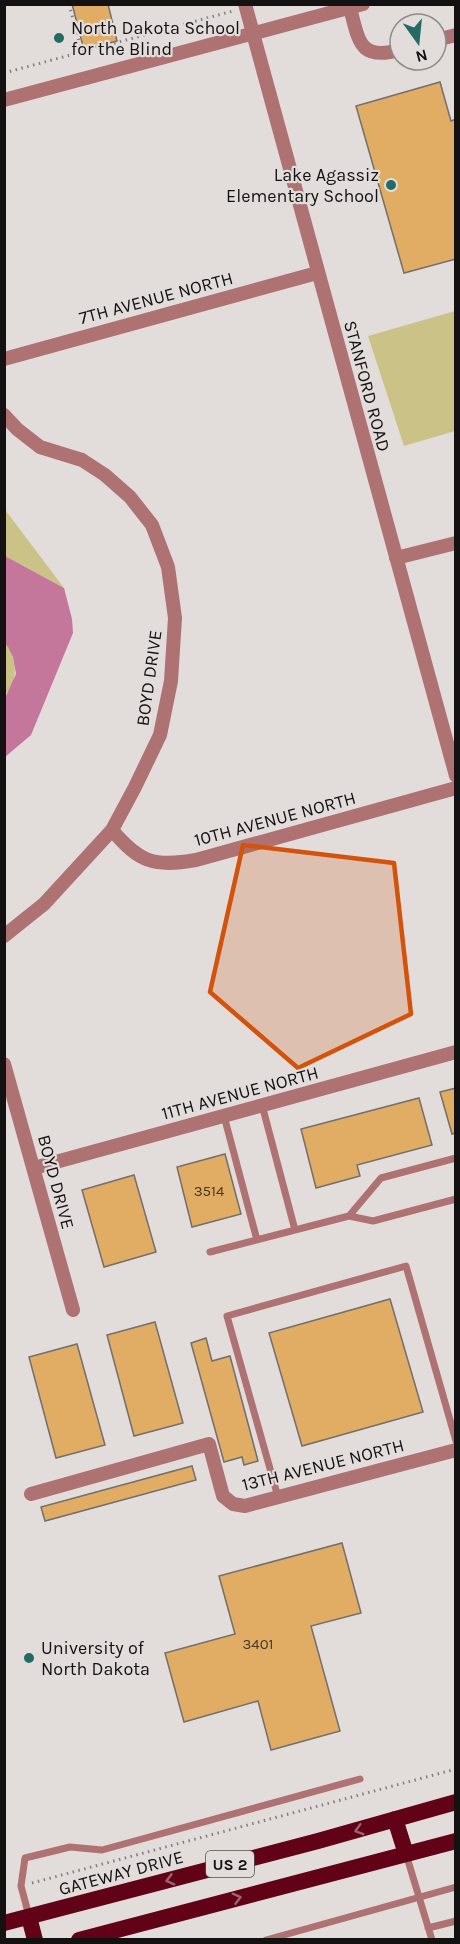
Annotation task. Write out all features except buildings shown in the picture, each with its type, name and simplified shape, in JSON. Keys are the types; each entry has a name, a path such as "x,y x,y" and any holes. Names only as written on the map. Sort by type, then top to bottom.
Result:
{"highway":[{"name":"GATEWAY DRIVE","path":"4,1923 307,1844 456,1802"},
{"path":"395,1819 406,1854"},
{"name":"US 2","path":"79,1940 456,1841"},
{"path":"29,1917 35,1940"}],"street":[{"path":"4,100 357,6 359,40 368,50 380,55 388,53"},
{"name":"STANFORD ROAD","path":"239,8 253,34 456,776"},
{"name":"7TH AVENUE NORTH","path":"4,358 317,273"},
{"name":"BOYD DRIVE","path":"4,415 17,429 40,447 82,460 105,475 130,497 152,525 168,567 175,618 171,681 160,735 112,830 44,904 4,936"},
{"path":"396,558 456,543"},
{"name":"10TH AVENUE NORTH","path":"112,830 128,849 147,861 173,864 196,860 456,789"},
{"name":"11TH AVENUE NORTH","path":"34,1168 456,1052"},
{"name":"BOYD DRIVE","path":"4,1064 72,1310"},
{"name":"13TH AVENUE NORTH","path":"31,1494 209,1444 223,1496 232,1504 245,1506 456,1450"}],"lane":[{"path":"262,1105 296,1230"},
{"path":"224,1116 257,1240"},
{"path":"349,1216 381,1178 456,1158"},
{"path":"210,1252 349,1216 373,1221 456,1199"},
{"path":"278,1497 227,1316 406,1266 456,1441"},
{"path":"29,1917 21,1886 25,1858 70,1847 102,1850 360,1779"},
{"path":"406,1854 432,1940"},
{"path":"266,1940 456,1887"},
{"path":"428,1928 456,1921"}],"path":[{"path":"69,4 82,53"},
{"path":"4,74 239,8"},
{"path":"21,1886 456,1769"}],"highlighted area":[{"path":"243,845 394,863 411,1014 298,1068 210,992"}],"shaded area":[{"path":"455,311 455,431 404,446 368,336"},
{"path":"4,510 6,511 64,588 5,556"},
{"path":"5,556 64,588 73,633 31,735 5,757 5,698 16,674 13,657 5,644"},
{"path":"5,644 13,656 15,673 13,683 5,696"}],"place":[{"name":"North Dakota School for the Blind","path":"59,38"},
{"name":"Lake Agassiz Elementary School","path":"391,185"},
{"name":"University of North Dakota","path":"29,1658"}]}
